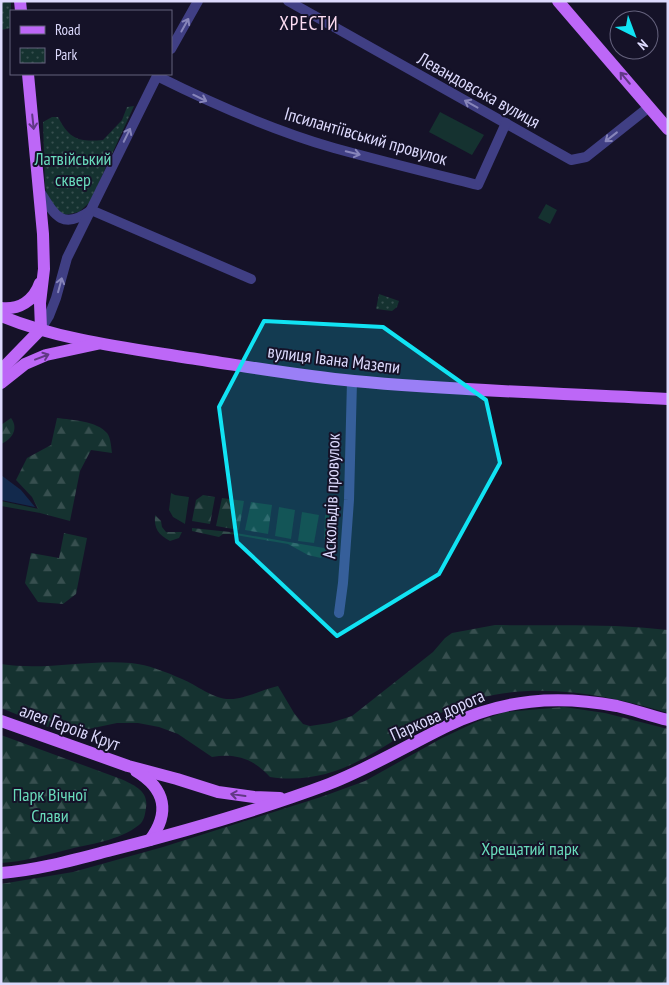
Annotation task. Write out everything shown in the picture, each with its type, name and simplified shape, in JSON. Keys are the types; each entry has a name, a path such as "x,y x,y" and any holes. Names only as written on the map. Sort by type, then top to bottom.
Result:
{"main road":[{"path":"558,1 668,129"},
{"path":"1,370 40,329 40,302 44,269 43,234 28,75"},
{"path":"1,308 12,309 30,300 38,288 44,269"},
{"name":"вулиця Івана Мазепи","path":"1,316 23,325 110,344 352,381 474,390 668,399"},
{"path":"1,382 25,364 46,355 93,345 110,344"},
{"name":"Паркова дорога","path":"1,873 40,868 232,817 328,784 364,769 448,725 499,706 538,700 561,699 618,707 668,720"},
{"name":"алея Героїв Крут","path":"1,721 128,766"},
{"path":"128,766 218,792 254,797 287,798"},
{"path":"128,766 142,775 157,790 161,798 163,807 161,819 157,830 150,840"}],"street":[{"path":"172,47 198,1"},
{"name":"Левандовська вулиця","path":"288,1 571,160 586,157 650,107"},
{"path":"40,329 49,316 56,298 67,258 157,75"},
{"name":"Іпсилантіївський провулок","path":"157,75 206,100 300,137 333,148 478,185 506,123"},
{"path":"39,190 53,212 65,220 74,220 91,210"},
{"path":"91,210 251,279"},
{"name":"Аскольдів провулок","path":"339,612 344,583 349,500 352,381"}],"highlighted area":[{"path":"264,321 383,327 486,400 500,463 439,574 337,636 237,542 219,407"}],"green space":[{"path":"1,1 11,1 10,28 1,30"},
{"name":"Латвійський сквер","path":"134,106 90,202 79,212 65,215 49,205 45,186 43,122 52,117 58,117 67,131 76,138 81,140 103,140 122,120 127,107"},
{"path":"440,112 484,135 472,155 429,132"},
{"path":"546,204 557,210 550,224 538,218"},
{"path":"379,294 399,301 397,307 392,311 376,309"},
{"path":"11,418 14,426 13,433 1,444 1,425"},
{"path":"57,418 97,426 107,433 111,443 112,453 91,450 80,471 70,521 40,513 32,497 16,480 27,458 51,445"},
{"path":"171,493 189,497 185,524 173,517 169,510"},
{"path":"203,495 215,497 210,524 192,521 196,500"},
{"path":"222,498 244,501 239,530 216,526"},
{"path":"1,501 39,509 40,513 1,506"},
{"path":"251,502 272,505 268,534 245,530"},
{"path":"279,507 295,510 291,539 275,536"},
{"path":"302,512 319,515 314,543 298,541"},
{"path":"155,515 161,521 162,527 166,532 182,532 179,538 170,541 162,536 156,528"},
{"path":"325,515 338,516 337,539 324,539"},
{"path":"192,528 230,532 324,548 326,550 321,558 308,555 288,544 230,534 223,534 219,537 192,531"},
{"path":"64,533 87,538 76,594 63,604 38,602 25,583 31,553 59,558"},
{"path":"495,625 603,626 668,630 668,713 615,699 587,694 560,691 504,693 477,699 451,708 345,767 322,775 297,778 270,777 258,766 237,757 212,757 178,734 159,727 138,723 117,723 65,734 1,708 1,664 50,666 115,662 138,664 157,669 212,695 225,699 242,697 278,686 303,724 310,726 330,723 352,716 433,652 452,633"},
{"name":"Хрещатий парк","path":"564,707 605,713 668,729 668,984 1,984 1,884 73,872 163,847 324,796 365,781 442,738 476,722 505,712"},
{"name":"Парк Вічної Слави","path":"1,735 121,779 140,789 146,802 142,822 122,835 104,841 26,860 1,863"}],"water":[{"path":"1,475 21,490 35,507 1,500"}],"district":[{"name":"ХРЕСТИ","path":"309,23"}]}
